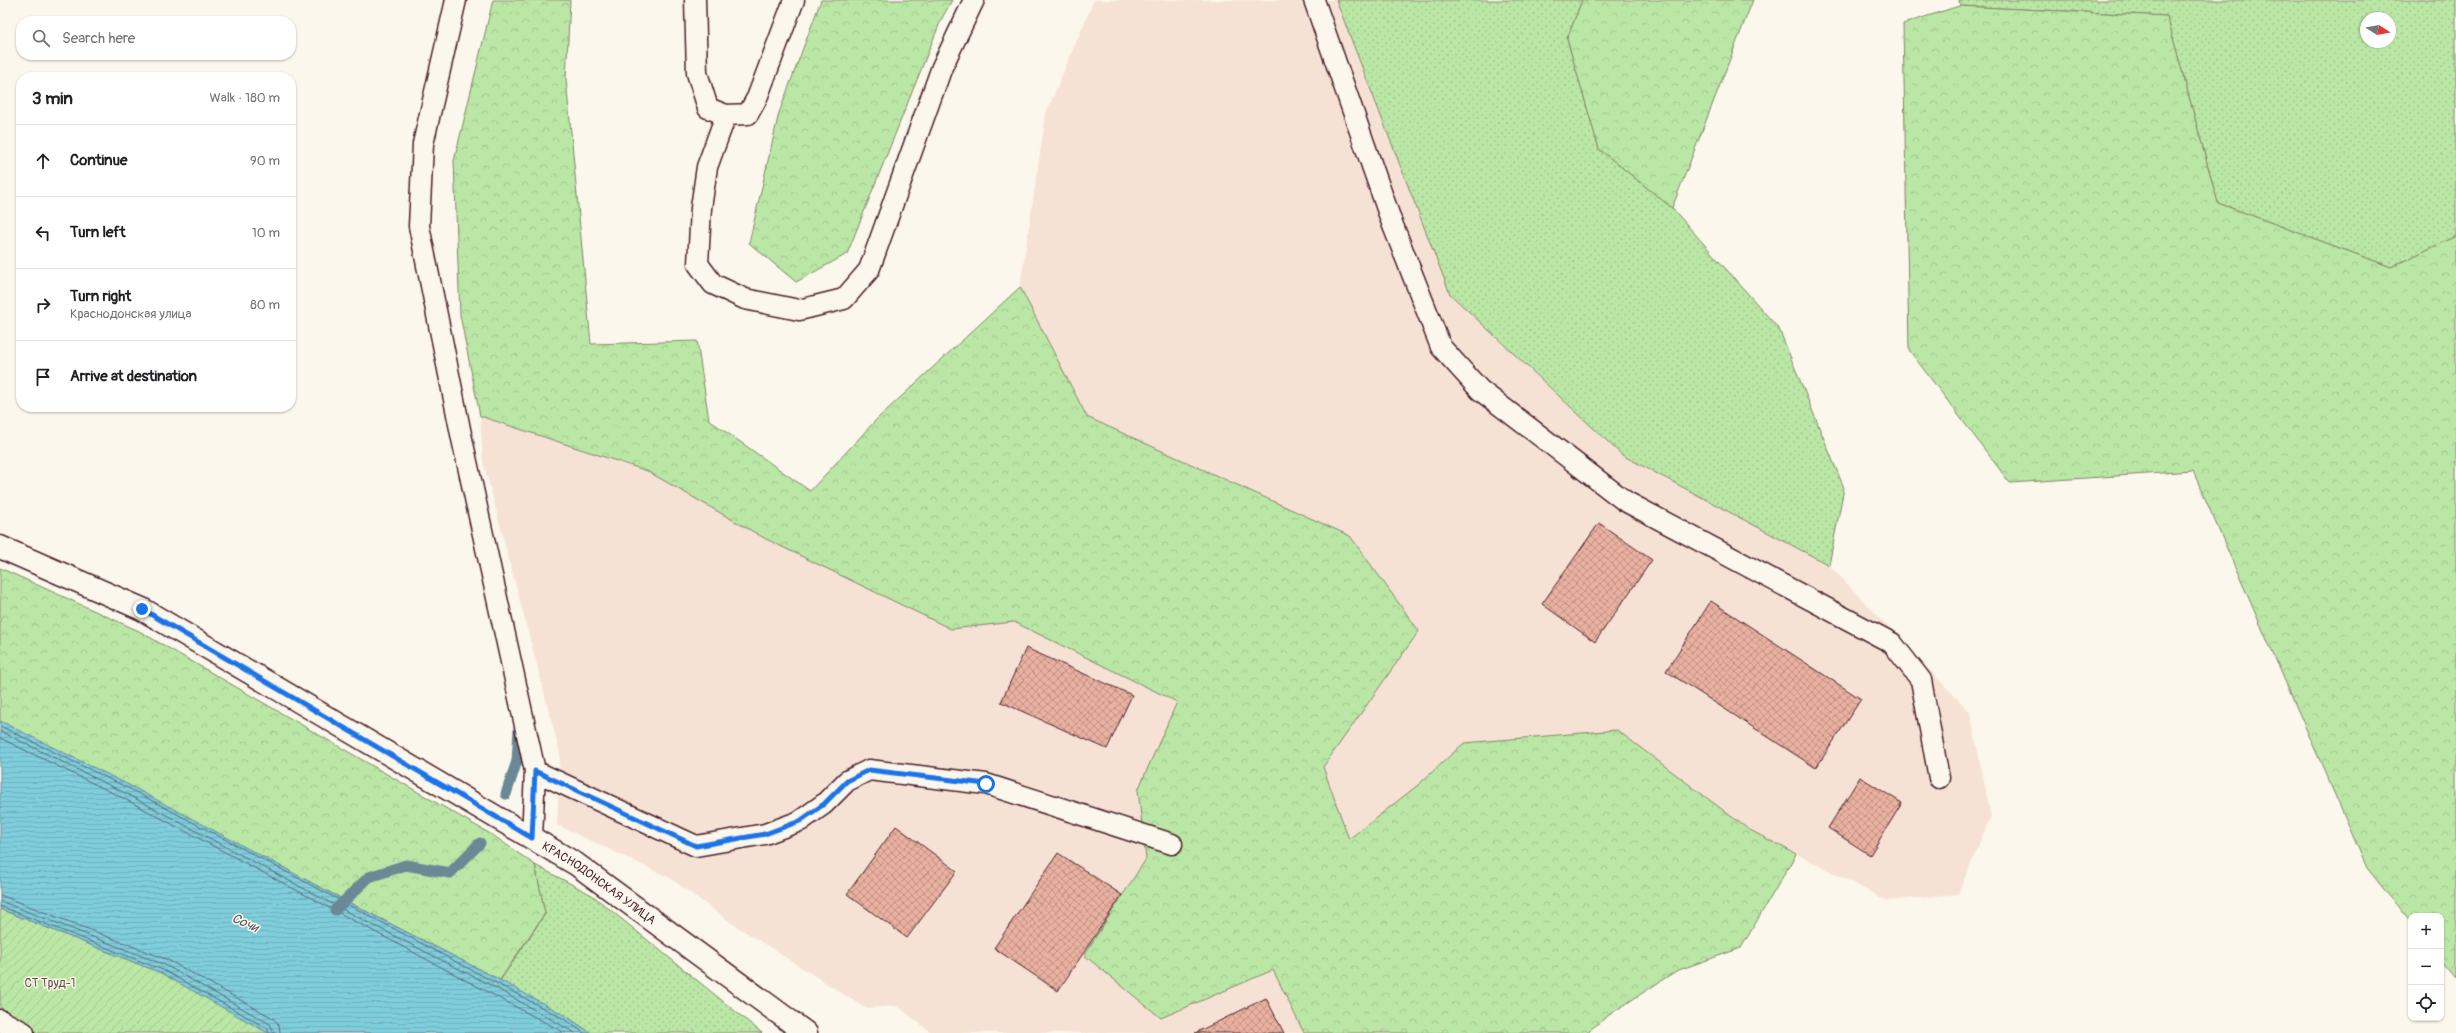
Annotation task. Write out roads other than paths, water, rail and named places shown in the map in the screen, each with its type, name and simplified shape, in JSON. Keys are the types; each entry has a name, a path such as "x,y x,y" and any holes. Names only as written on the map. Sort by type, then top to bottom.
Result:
{"street":[{"name":"КРАСНОДОНСКАЯ УЛИЦА","path":"0,547 142,609 576,864 806,1033"},
{"path":"0,1021 23,1033"}],"lane":[{"path":"456,0 423,144 419,226 462,439 535,771 532,838"},
{"path":"695,0 697,73 708,108 726,115 748,114 757,98 794,0"},
{"path":"726,115 707,167 701,208 698,264 713,284 745,299 799,310 844,299 869,270 942,67 974,0"},
{"path":"1314,0 1392,223 1441,347 1480,390 1625,501 1892,643 1921,680 1939,778"},
{"path":"535,771 696,846 765,834 800,821 824,804 847,781 869,770 986,784 1172,844"}],"water":[{"name":"Сочи","path":"0,721 129,785 344,900 500,980 566,1016 591,1033 268,1033 161,973 0,909"}],"waterway":[{"path":"506,794 517,761 519,729"},
{"path":"335,910 369,877 406,865 450,873 480,843"}],"park label":[{"name":"СТ Труд-1","path":"50,983"}]}
